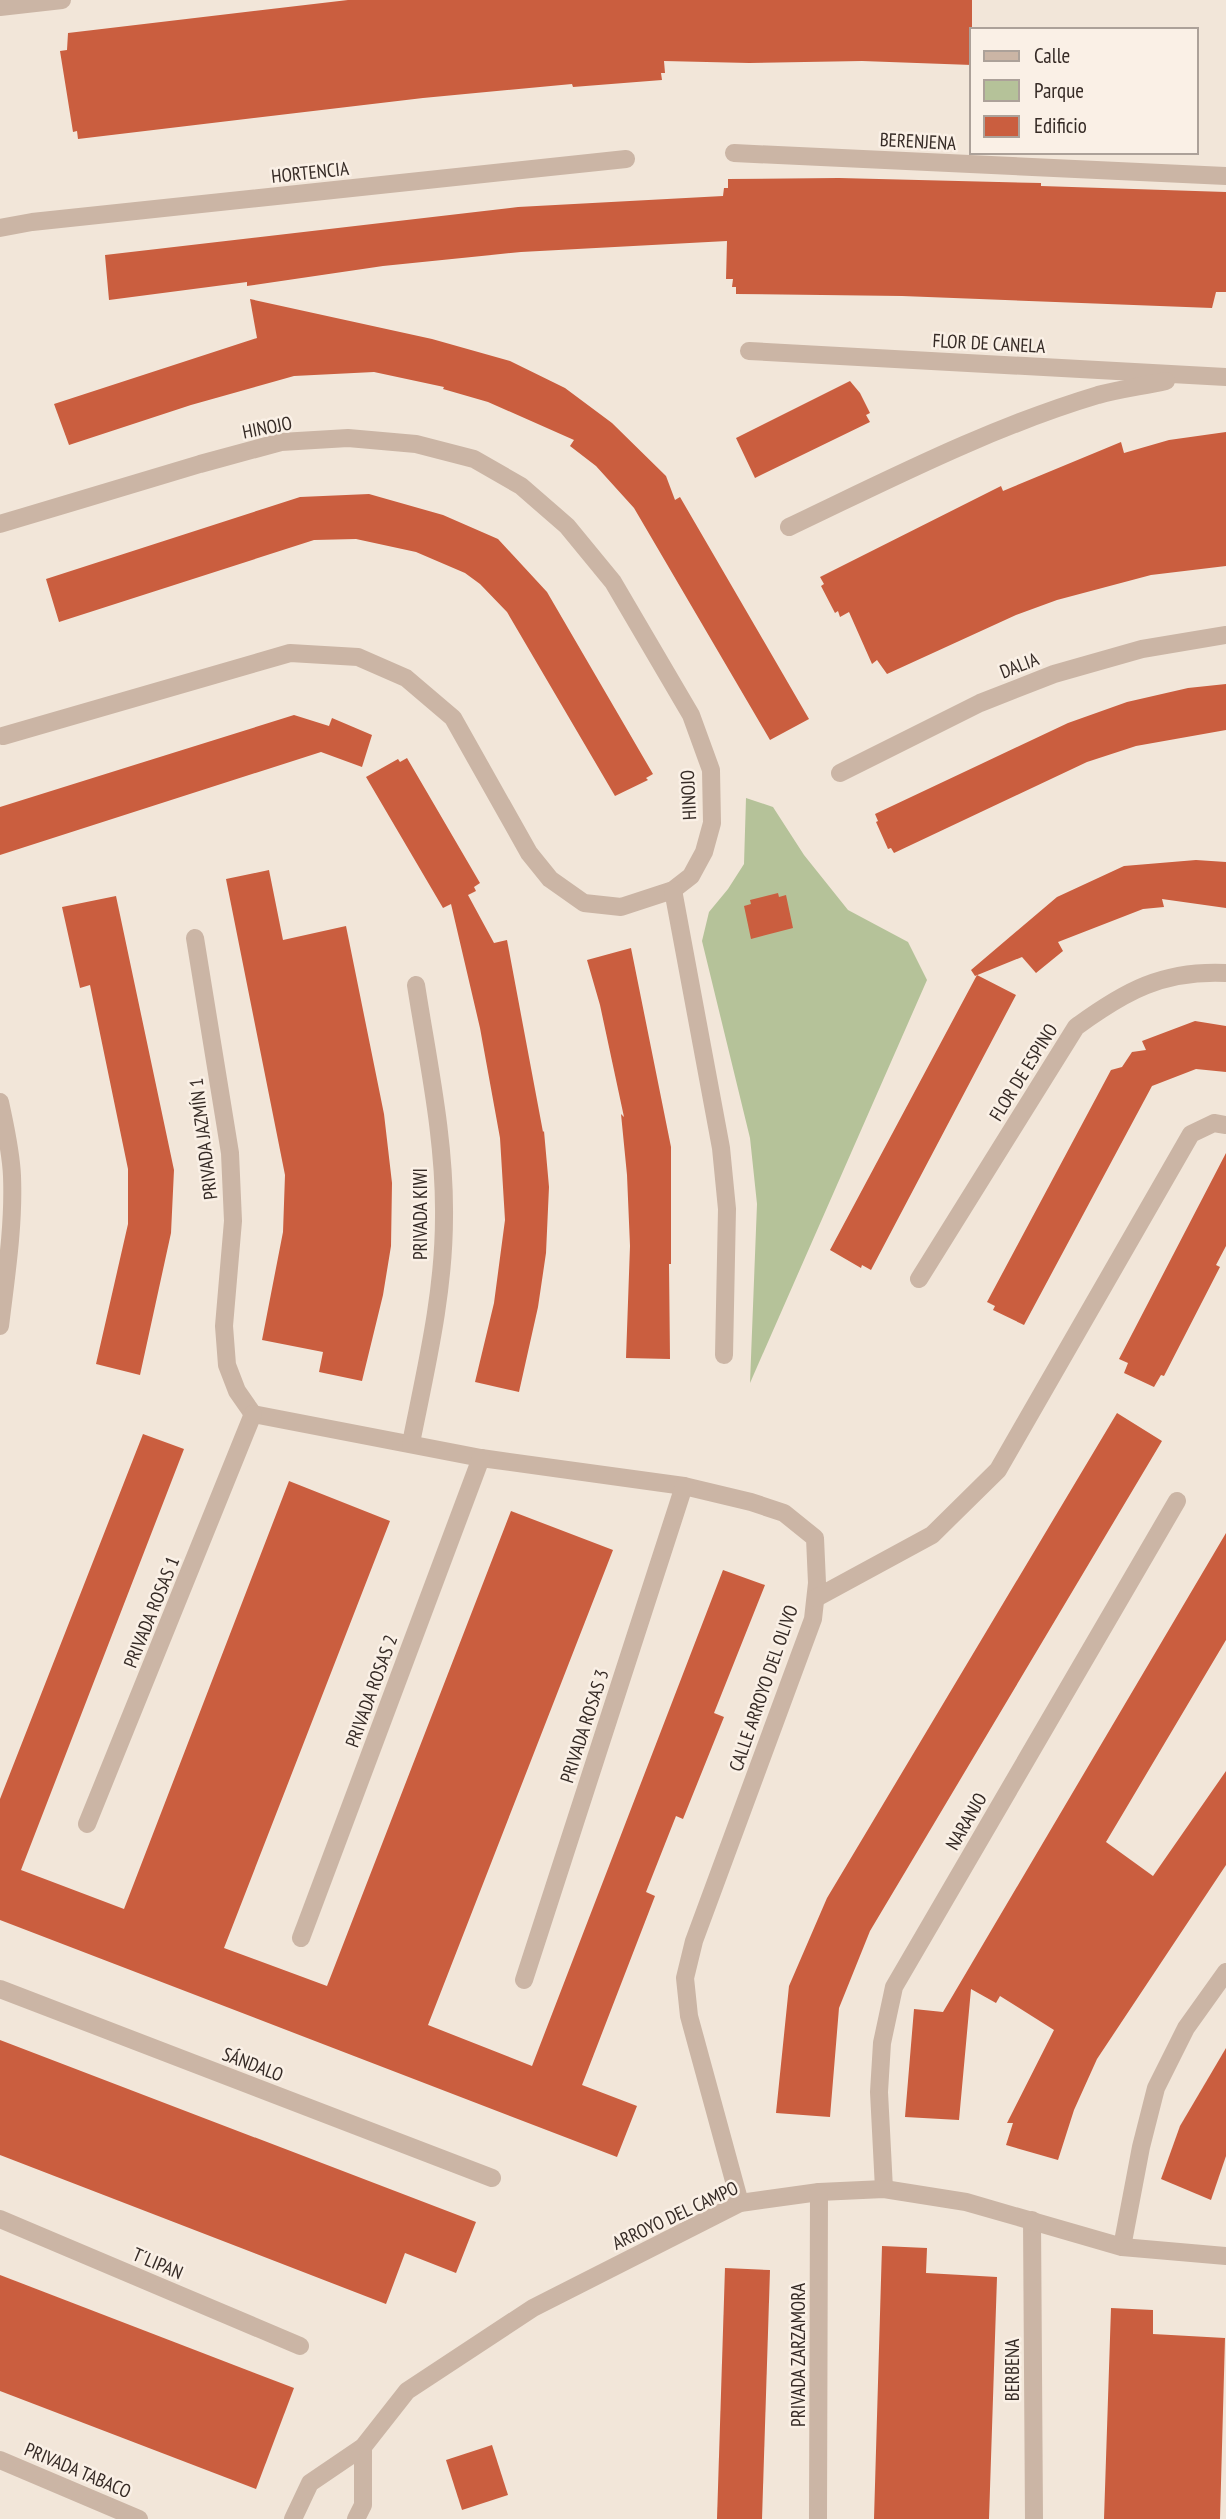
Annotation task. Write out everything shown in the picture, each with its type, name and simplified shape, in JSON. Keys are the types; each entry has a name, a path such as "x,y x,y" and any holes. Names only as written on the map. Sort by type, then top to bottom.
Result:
{"street":[{"path":"0,7 62,0"},
{"name":"BERENJENA","path":"734,153 1226,176"},
{"name":"HORTENCIA","path":"0,228 626,159"},
{"name":"FLOR DE CANELA","path":"749,351 1226,377"},
{"path":"789,527 925,463 1029,419 1100,395 1192,376"},
{"name":"HINOJO","path":"0,524 281,442 348,438 416,444 474,459 521,486 567,527 612,582 691,715 711,770 712,823 704,852 691,876 673,890 621,907 584,902 550,878 529,853 453,718 406,678 358,657 290,653 3,736"},
{"name":"DALIA","path":"840,773 980,702 1054,674 1142,649 1226,635"},
{"path":"673,890 722,1148 727,1209 724,1355"},
{"name":"PRIVADA JAZMÍN 1","path":"195,938 230,1153 233,1221 224,1326 228,1365 237,1391 253,1414"},
{"name":"FLOR DE ESPINO","path":"919,1279 1076,1027 1108,1003 1144,984 1184,974 1226,973"},
{"name":"PRIVADA KIWI","path":"411,1443 438,1310 444,1217 439,1129 416,985"},
{"path":"0,1102 9,1141 12,1176 0,1326"},
{"path":"816,1598 932,1535 998,1470 1191,1134 1214,1123 1226,1125"},
{"name":"CALLE ARROYO DEL OLIVO","path":"253,1414 481,1458 684,1486 784,1513 815,1538 816,1598 813,1619 694,1941 685,1978 689,2015 740,2203"},
{"name":"PRIVADA ROSAS 1","path":"87,1824 253,1414"},
{"name":"PRIVADA ROSAS 2","path":"301,1938 481,1458"},
{"name":"PRIVADA ROSAS 3","path":"524,1980 684,1486"},
{"name":"NARANJO","path":"884,2189 879,2092 882,2043 894,1987 1177,1501"},
{"path":"1122,2247 1141,2147 1156,2088 1186,2028 1226,1972"},
{"name":"SÁNDALO","path":"0,1989 492,2178"},
{"name":"ARROYO DEL CAMPO","path":"293,2519 310,2483 363,2447 407,2391 533,2308 740,2203 819,2192 884,2189 965,2203 1122,2247 1226,2256"},
{"name":"PRIVADA ZARZAMORA","path":"818,2519 819,2192"},
{"name":"T´LIPAN","path":"0,2219 300,2346"},
{"name":"BERBENA","path":"1032,2220 1034,2519"},
{"path":"356,2519 363,2505 363,2447"},
{"name":"PRIVADA TABACO","path":"0,2460 139,2519"}],"green space":[{"path":"746,798 773,807 804,855 848,910 908,942 927,980 750,1383 757,1204 750,1138 702,941 709,912 744,864"}],"building":[{"path":"348,0 972,0 970,65 862,61 664,61 665,73 661,73 662,80 573,87 572,84 423,98 78,139 77,131 73,132 60,51 67,50 68,33"},
{"path":"839,178 1041,183 1041,186 1226,192 1226,292 1216,292 1212,308 902,296 736,294 736,287 732,287 733,279 726,279 727,241 521,252 109,300 105,255 518,207 723,196 724,188 728,188 728,179"},
{"path":"250,299 432,339 510,361 565,388 612,423 666,476 675,500 680,497 809,719 770,740 634,508 596,466 570,446 574,440 488,402 443,389 444,387 374,372 294,376 191,405 69,445 54,404 257,338"},
{"path":"850,381 860,393 870,413 866,415 870,422 755,478 736,438"},
{"path":"1226,432 1226,566 1151,575 1057,600 1016,615 887,674 877,660 872,664 849,612 840,617 838,611 835,613 821,586 824,584 820,577 1001,486 1003,491 1121,442 1124,453 1169,440"},
{"path":"369,494 443,515 498,539 547,592 653,774 646,778 648,780 615,796 507,612 480,584 465,573 416,552 356,539 314,540 59,622 46,579 300,497"},
{"path":"1226,684 1226,730 1136,746 1087,762 894,853 891,848 888,849 876,822 878,821 875,814 1068,723 1127,702 1188,688"},
{"path":"294,715 329,726 332,718 372,735 362,767 321,752 0,855 0,807"},
{"path":"407,758 480,883 474,887 476,891 468,895 494,943 507,940 544,1131 549,1187 546,1253 538,1307 519,1392 475,1382 494,1303 505,1220 500,1138 480,1028 451,904 443,908 366,777 398,759 400,762"},
{"path":"1196,860 1226,862 1226,908 1162,899 1164,907 1143,909 1058,942 1063,951 1036,973 1022,957 975,976 971,970 1057,897 1124,866"},
{"path":"269,870 283,940 346,926 384,1114 392,1183 391,1246 383,1295 362,1381 319,1372 323,1352 262,1340 283,1232 285,1175 226,879"},
{"path":"778,893 779,897 786,895 793,928 751,939 744,906 751,904 750,900"},
{"path":"116,896 174,1170 171,1233 140,1375 96,1364 128,1224 128,1169 90,985 80,988 62,907"},
{"path":"631,948 671,1147 670,1359 626,1358 630,1246 621,1114 624,1117 600,1005 587,960"},
{"path":"977,975 1016,995 871,1270 862,1265 861,1268 830,1250"},
{"path":"1195,1021 1226,1026 1226,1072 1196,1069 1152,1086 1024,1325 993,1310 995,1306 987,1302 1111,1070 1122,1067 1132,1052 1146,1050 1142,1041"},
{"path":"1226,1153 1226,1246 1216,1265 1220,1267 1164,1376 1161,1375 1154,1387 1124,1373 1128,1363 1119,1359"},
{"path":"1117,1413 1162,1441 870,1931 839,2008 830,2117 776,2113 789,1986 827,1898"},
{"path":"143,1434 184,1449 21,1870 124,1909 289,1481 390,1521 224,1948 327,1986 511,1511 613,1550 428,2025 532,2066 723,1570 765,1585 714,1713 724,1717 683,1819 676,1816 646,1892 655,1896 582,2085 637,2106 617,2157 0,1920 0,1799"},
{"path":"1226,1533 1226,1640 1106,1842 1153,1876 1226,1771 1226,1865 1097,2059 1074,2110 1058,2160 1006,2145 1013,2123 1007,2123 1054,2030 1000,1996 996,2003 971,1989 959,2120 905,2117 914,2009 943,2012"},
{"path":"0,2040 476,2222 456,2273 405,2253 386,2304 0,2155"},
{"path":"1226,2048 1226,2156 1211,2200 1161,2179 1180,2126"},
{"path":"882,2246 927,2248 926,2273 997,2277 989,2519 874,2519"},
{"path":"725,2268 770,2270 762,2519 717,2519"},
{"path":"0,2275 294,2388 256,2489 0,2391"},
{"path":"1111,2308 1153,2310 1153,2334 1225,2338 1220,2519 1104,2519"},
{"path":"492,2445 508,2495 462,2510 446,2460"}]}
